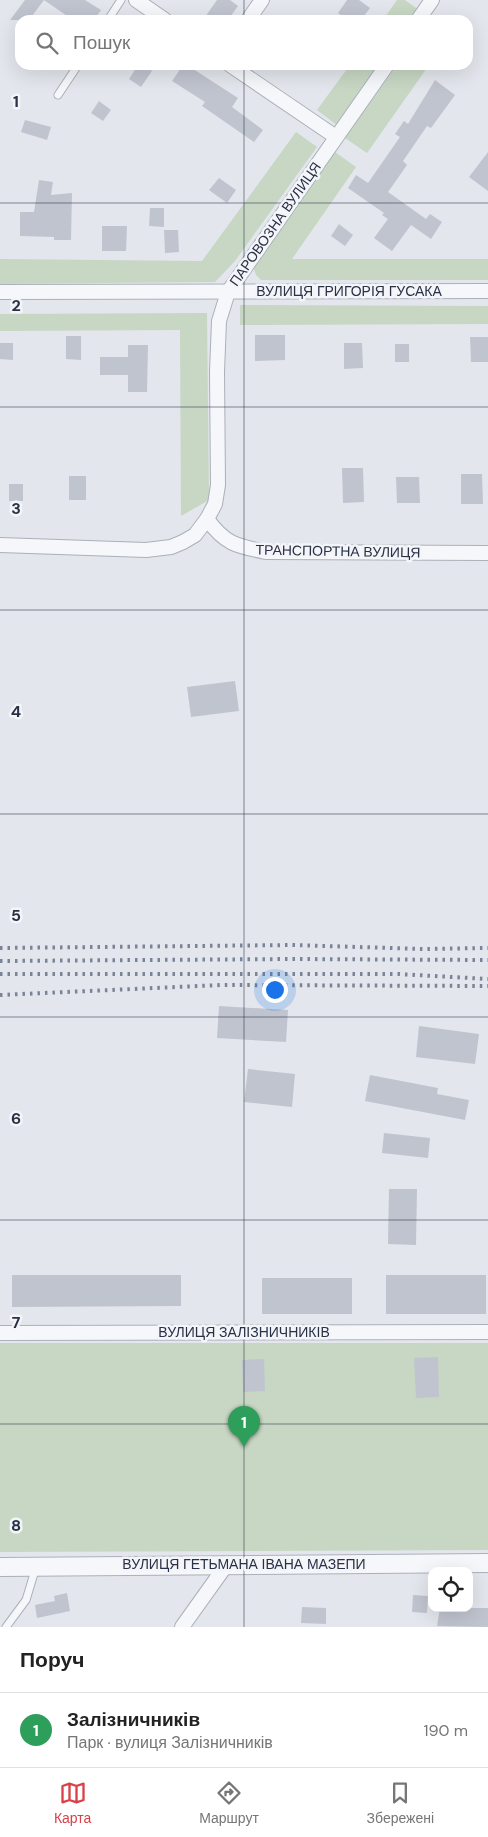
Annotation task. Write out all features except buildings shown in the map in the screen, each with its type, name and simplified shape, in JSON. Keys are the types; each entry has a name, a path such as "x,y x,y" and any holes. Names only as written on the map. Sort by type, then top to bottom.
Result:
{"street":[{"path":"136,0 158,15"},
{"path":"252,15 262,0"},
{"path":"422,15 432,0"},
{"path":"237,70 336,137"},
{"name":"ПАРОВОЗНА ВУЛИЦЯ","path":"207,519 215,504 218,485 217,372 219,321 228,292 383,70"},
{"name":"ВУЛИЦЯ ГРИГОРІЯ ГУСАКА","path":"0,292 488,291"},
{"path":"0,545 146,550 183,542 195,535 207,519"},
{"name":"ТРАНСПОРТНА ВУЛИЦЯ","path":"207,519 219,535 236,546 266,552 488,553"},
{"name":"ВУЛИЦЯ ЗАЛІЗНИЧНИКІВ","path":"0,1333 488,1332"},
{"name":"ВУЛИЦЯ ГЕТЬМАНА ІВАНА МАЗЕПИ","path":"0,1567 488,1563"},
{"path":"182,1627 226,1564"}],"lane":[{"path":"111,15 121,0"},
{"path":"58,95 75,70"},
{"path":"6,1627 26,1600 36,1566"}],"green space":[{"path":"397,0 405,0 420,11 417,15 386,15"},
{"path":"346,70 378,70 338,126 317,110"},
{"path":"393,70 425,70 367,153 345,138"},
{"path":"296,132 317,147 235,261 215,282 0,284 0,259 202,261"},
{"path":"335,152 356,167 292,259 488,259 488,280 261,280 256,275 253,266"},
{"path":"240,305 488,306 488,324 240,325"},
{"path":"207,313 209,500 181,516 180,330 0,331 0,314"},
{"path":"0,1343 488,1343 488,1550 0,1552"}],"railway":[{"path":"0,948 293,945 423,949 488,948"},
{"path":"0,961 488,960"},
{"path":"0,974 398,974 488,979"},
{"path":"0,995 221,985 488,986"}],"place":[{"name":"Залізничників","path":"244,1447"}]}
